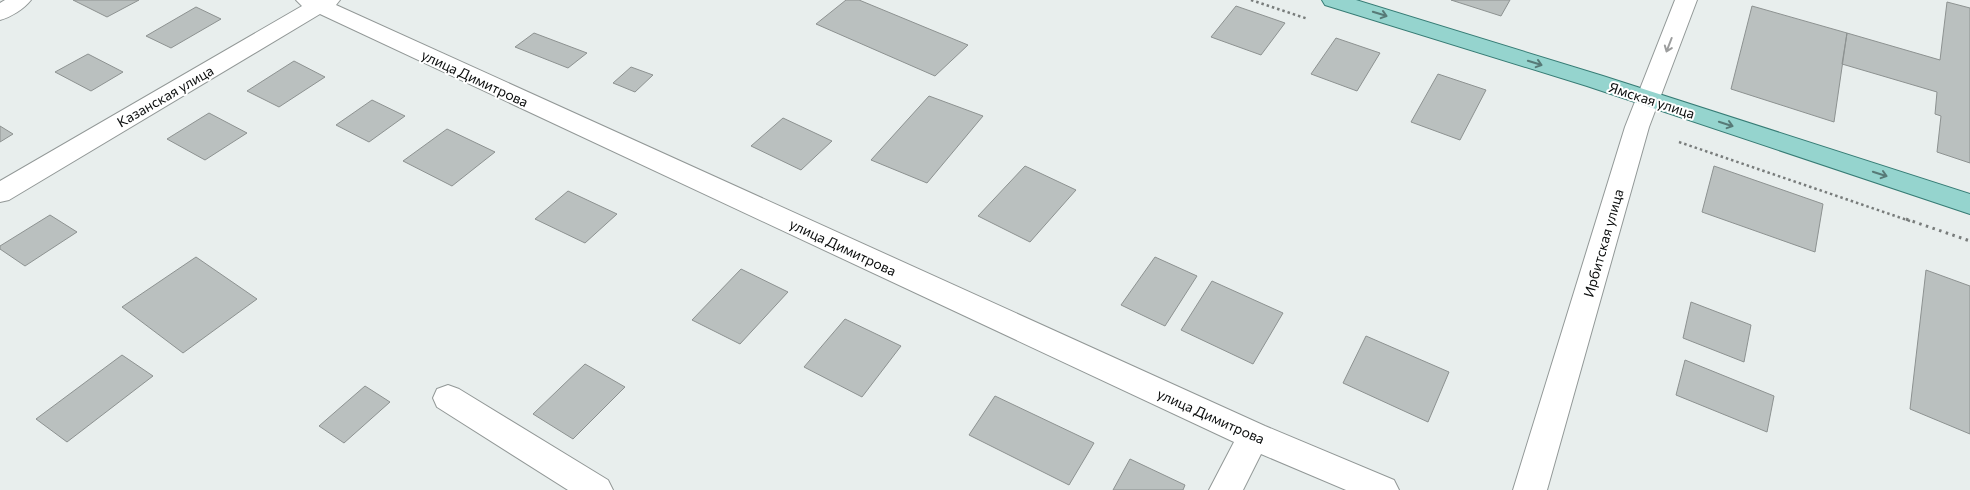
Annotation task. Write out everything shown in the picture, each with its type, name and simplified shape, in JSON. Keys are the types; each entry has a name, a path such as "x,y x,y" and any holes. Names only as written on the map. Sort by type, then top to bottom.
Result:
{"main road":[{"name":"Ямская улица","path":"1333,0 1646,98 1970,204"}],"street":[{"path":"0,13 20,0"},
{"name":"Ирбитская улица","path":"1530,490 1646,98 1657,76 1686,0"},
{"name":"Казанская улица","path":"0,193 318,2"},
{"name":"улица Димитрова","path":"318,2 1254,436 1382,490"},
{"path":"448,398 596,490"},
{"path":"1226,490 1254,436"}],"building":[{"path":"73,0 139,0 107,17"},
{"path":"846,0 859,0 968,45 935,76 816,24"},
{"path":"1451,0 1510,0 1501,16"},
{"path":"1947,2 1970,8 1970,163 1937,152 1941,116 1935,114 1937,92 1842,64 1847,33 1940,60"},
{"path":"1236,6 1285,23 1261,55 1211,37"},
{"path":"1752,6 1847,33 1834,122 1731,89"},
{"path":"196,7 221,19 171,48 146,36"},
{"path":"534,33 587,53 568,68 515,47"},
{"path":"1336,38 1380,53 1357,91 1311,74"},
{"path":"88,54 123,72 91,91 55,72"},
{"path":"294,61 325,77 279,107 247,91"},
{"path":"631,67 653,75 635,92 613,83"},
{"path":"1438,74 1486,90 1460,140 1411,122"},
{"path":"929,96 983,116 927,183 871,160"},
{"path":"372,100 405,116 369,142 336,125"},
{"path":"209,113 247,133 205,160 167,139"},
{"path":"783,118 832,141 801,170 751,146"},
{"path":"0,126 13,134 0,142"},
{"path":"447,129 495,152 452,186 403,161"},
{"path":"1025,166 1076,190 1030,242 978,216"},
{"path":"1714,166 1823,204 1815,252 1702,212"},
{"path":"568,191 617,214 585,243 535,219"},
{"path":"50,215 77,232 25,266 0,249 0,246"},
{"path":"196,257 257,299 183,353 122,307"},
{"path":"1155,257 1197,276 1165,326 1121,305"},
{"path":"741,269 788,292 740,344 692,320"},
{"path":"1926,270 1970,286 1970,434 1910,409"},
{"path":"1212,281 1283,313 1253,364 1181,330"},
{"path":"1691,302 1751,325 1744,362 1683,338"},
{"path":"845,319 901,346 862,397 804,367"},
{"path":"1366,336 1449,372 1428,422 1343,383"},
{"path":"122,355 153,376 67,442 36,419"},
{"path":"1685,360 1774,396 1767,432 1676,395"},
{"path":"585,364 625,387 573,439 533,414"},
{"path":"365,386 390,402 344,443 319,426"},
{"path":"995,396 1094,443 1069,485 969,435"},
{"path":"1130,459 1185,485 1183,490 1113,490"}]}
